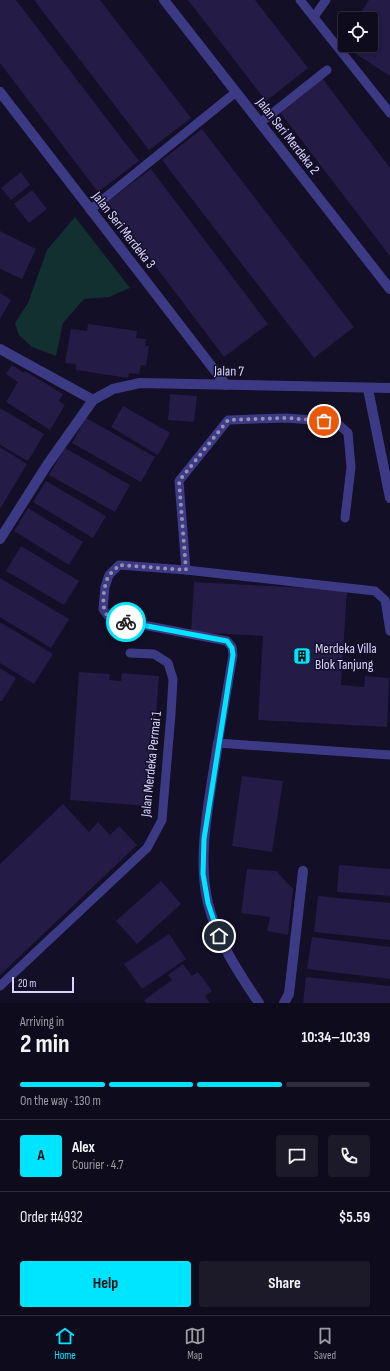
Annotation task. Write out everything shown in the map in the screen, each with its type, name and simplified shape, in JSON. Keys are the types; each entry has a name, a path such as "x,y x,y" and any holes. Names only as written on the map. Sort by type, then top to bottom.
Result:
{"street":[{"name":"Jalan Seri Merdeka 2","path":"164,0 390,289"},
{"name":"Jalan Seri Merdeka 3","path":"0,92 226,385"},
{"path":"0,349 93,400"},
{"name":"Jalan 7","path":"0,539 47,465 93,400 113,389 140,383 368,389 390,388"},
{"path":"368,389 390,498"},
{"path":"218,743 204,839 203,874 208,903 219,936 237,972 259,1003"},
{"path":"284,1003 289,994 303,871"}],"lane":[{"path":"300,0 390,113"},
{"path":"314,18 326,0"},
{"path":"260,123 327,70"},
{"path":"90,210 236,92"},
{"path":"186,570 179,481 228,420 287,418 336,422 348,433 352,467 345,518"},
{"path":"390,631 385,600 375,591 186,570 119,565 109,575 104,587 103,609 108,616 117,620 227,641 232,648 233,655 218,743 390,755"},
{"name":"Jalan Merdeka Permai 1","path":"0,986 147,848 162,820 173,679 168,663 154,654 130,652"}],"green space":[{"path":"75,217 130,288 109,297 84,299 63,323 56,356 32,347 19,335 15,323 28,303 47,250"}],"building":[{"path":"0,0 16,0 139,161 98,192 0,63"},
{"path":"34,0 100,0 191,118 149,150"},
{"path":"188,0 255,0 308,68 266,101"},
{"path":"369,0 390,0 390,76 353,52 378,52 378,12 361,12"},
{"path":"322,78 390,168 390,256 279,111"},
{"path":"202,129 354,327 314,358 162,160"},
{"path":"151,169 268,324 224,357 107,202"},
{"path":"21,172 30,185 11,200 1,188"},
{"path":"32,190 47,209 29,223 14,204"},
{"path":"0,231 36,249 22,279 0,269"},
{"path":"0,293 11,300 0,319"},
{"path":"88,324 137,331 136,338 146,339 145,346 149,346 146,366 141,365 139,374 129,373 128,378 76,370 76,364 65,363 71,329 87,331"},
{"path":"12,365 24,373 25,371 63,394 59,401 65,405 50,430 6,402 18,382 6,374"},
{"path":"170,394 197,396 194,422 168,420"},
{"path":"123,406 170,433 158,455 111,427"},
{"path":"0,408 44,434 28,461 0,445"},
{"path":"86,418 155,457 141,482 72,443"},
{"path":"0,447 27,464 0,509"},
{"path":"65,448 130,485 115,512 49,475"},
{"path":"46,481 106,516 93,538 33,502"},
{"path":"28,508 83,542 69,565 14,531"},
{"path":"21,546 79,581 64,605 6,571"},
{"path":"0,578 69,619 51,648 0,617"},
{"name":"Merdeka Villa Blok Tanjung","path":"194,582 347,590 341,685 364,687 365,676 389,678 387,727 258,720 263,636 191,632"},
{"path":"0,622 53,654 34,684 0,663"},
{"path":"0,668 16,678 2,701 0,701"},
{"path":"79,672 110,674 109,680 121,681 122,673 159,676 149,806 70,800"},
{"path":"242,776 283,781 272,852 232,846"},
{"path":"63,804 89,832 98,822 110,835 119,826 137,845 0,975 0,864"},
{"path":"339,865 390,869 390,896 337,892"},
{"path":"247,869 276,871 293,889 288,935 267,931 270,917 241,913"},
{"path":"161,881 181,904 137,944 116,921"},
{"path":"318,896 390,903 390,940 314,932"},
{"path":"169,934 186,959 142,989 124,964"},
{"path":"312,937 390,947 390,979 307,969"},
{"path":"183,964 192,976 198,972 212,991 205,996 210,1003 147,1003 144,1000 172,980 168,975"},
{"path":"306,977 390,986 390,1003 303,1003"}],"way so far":[{"path":"126,622 108,616 103,609 104,587 109,575 119,565 186,570 179,481 228,420 287,418 324,421"}],"place":[{"name":"Merdeka Villa Blok Tanjung","path":"302,656"}],"route":[{"path":"126,622 227,641 232,648 233,655 204,839 203,874 208,903 219,936"}]}
